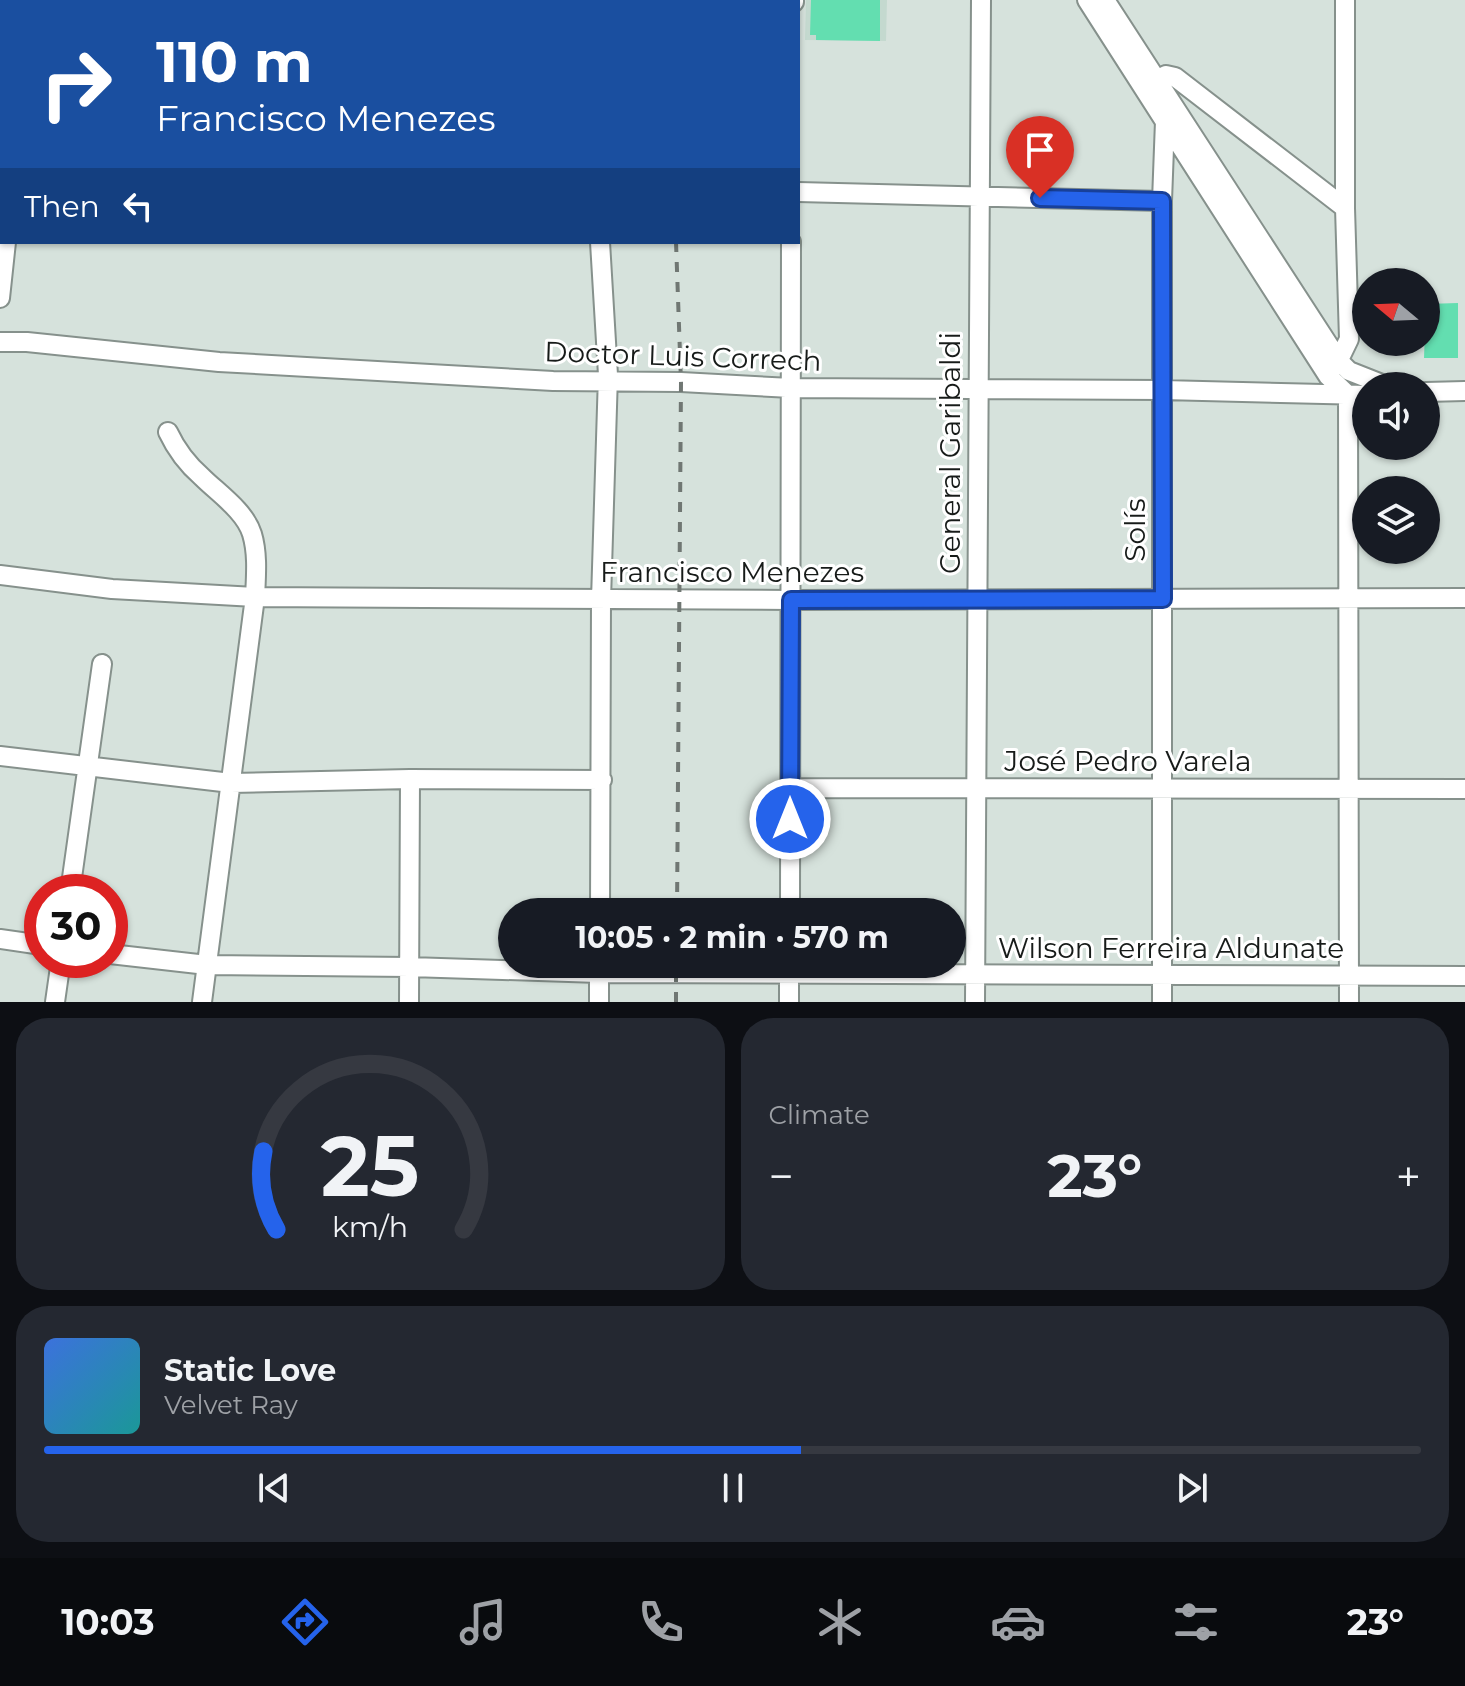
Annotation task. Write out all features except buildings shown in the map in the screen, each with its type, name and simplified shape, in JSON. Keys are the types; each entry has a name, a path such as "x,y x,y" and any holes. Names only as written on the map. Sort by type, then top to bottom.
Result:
{"street":[{"name":"General Garibaldi","path":"975,1002 981,0"},
{"path":"1087,0 1150,84"},
{"path":"1105,0 1150,84 1328,376 1352,386"},
{"path":"1328,376 1349,339 1345,208 1345,0"},
{"path":"1150,84 1166,75 1175,77 1345,208"},
{"path":"1170,116 1352,376"},
{"name":"Solís","path":"1162,1002 1162,201 1170,116"},
{"path":"800,192 1162,201"},
{"path":"0,298 6,244"},
{"path":"600,244 608,381 601,600 600,898"},
{"path":"790,898 791,244"},
{"name":"Doctor Luis Correch","path":"0,342 266,365 509,379 681,382 791,388 1352,390"},
{"path":"1440,392 1465,391"},
{"path":"168,432 176,449 199,475 229,501 251,531 256,563 255,597 202,1002"},
{"path":"1349,1002 1348,599 1356,460"},
{"name":"Francisco Menezes","path":"0,575 112,589 255,597 601,600 1465,598"},
{"path":"72,874 102,664"},
{"path":"0,756 231,783 410,779 602,780"},
{"path":"409,1002 410,779"},
{"name":"José Pedro Varela","path":"790,788 1465,789"},
{"path":"0,939 24,942"},
{"name":"Wilson Ferreira Aldunate","path":"128,956 207,965 498,968"},
{"name":"Wilson Ferreira Aldunate","path":"966,976 1465,976"},
{"path":"55,1002 58,978"},
{"path":"599,978 599,1002"},
{"path":"789,978 789,1002"}],"shaded area":[{"path":"806,0 887,0 886,41 805,40"}],"railway":[{"path":"676,244 681,382 677,898"},
{"path":"676,978 676,1002"}],"route":[{"path":"790,819 791,600 1163,599 1162,201 1040,198"}]}
